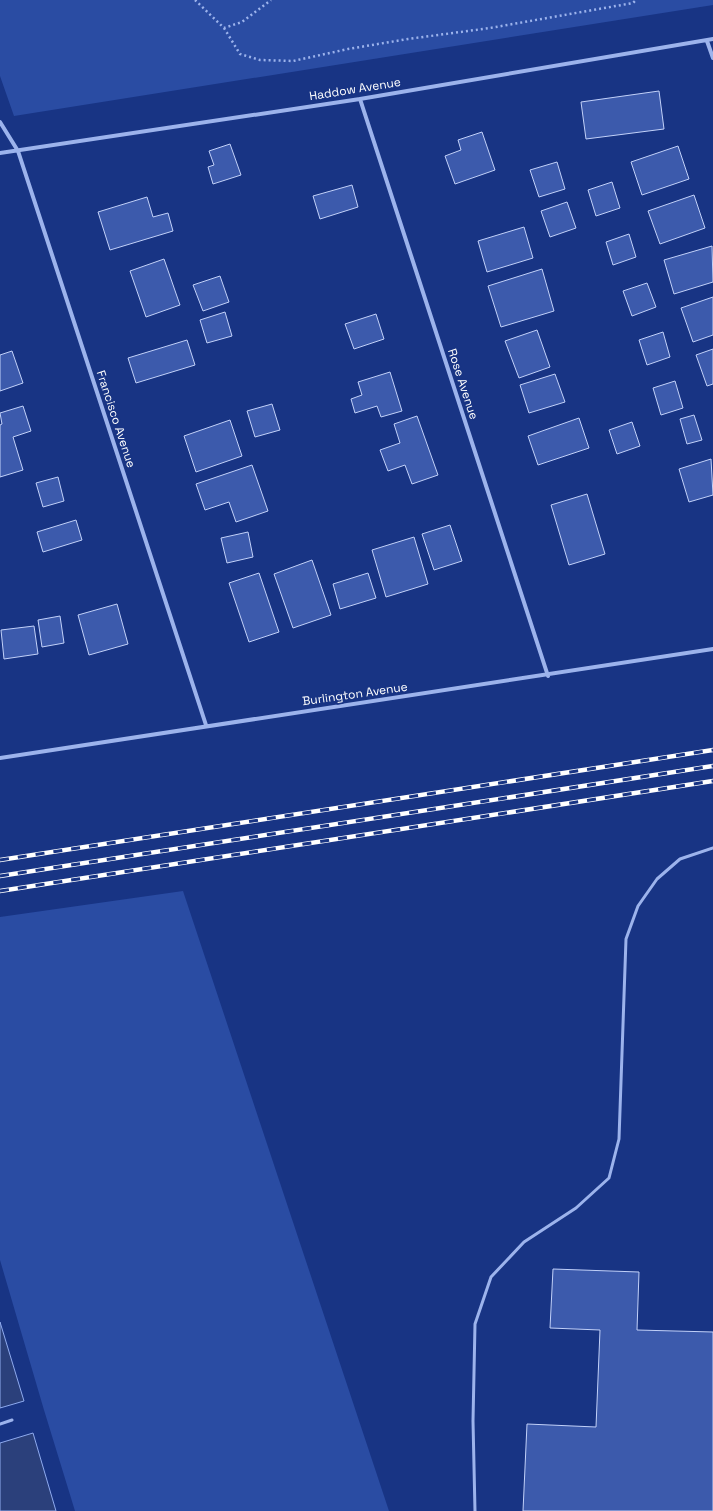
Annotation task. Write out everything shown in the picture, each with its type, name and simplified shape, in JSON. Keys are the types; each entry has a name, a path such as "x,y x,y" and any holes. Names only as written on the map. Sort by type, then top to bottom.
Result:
{"street":[{"name":"Haddow Avenue","path":"0,153 360,99 713,40"},
{"path":"707,41 713,58"},
{"name":"Rose Avenue","path":"360,99 548,676"},
{"name":"Francisco Avenue","path":"0,122 18,151 206,726"},
{"name":"Burlington Avenue","path":"0,758 548,676 713,649"}],"lane":[{"path":"475,1511 473,1421 475,1324 491,1276 524,1242 576,1208 609,1178 619,1139 626,939 638,906 657,879 680,859 713,848"},
{"path":"0,1424 12,1420"}],"path":[{"path":"195,0 224,28 240,54 260,60 293,62 348,49 505,25 633,3 636,0"},
{"path":"224,28 242,22 271,0"}],"shaded area":[{"path":"0,0 713,0 713,5 14,116 0,76"},
{"path":"183,891 389,1511 75,1511 0,1260 0,917"},
{"path":"0,1322 24,1401 0,1408"},
{"path":"33,1433 56,1511 0,1511 0,1443"}],"building":[{"path":"659,91 664,129 586,139 581,102"},
{"path":"482,132 495,170 455,184 445,156 461,150 458,140"},
{"path":"230,144 241,175 213,184 208,167 214,165 209,151"},
{"path":"678,146 689,179 642,195 631,162"},
{"path":"557,162 565,189 539,197 530,170"},
{"path":"612,182 620,208 596,216 588,190"},
{"path":"352,185 358,207 320,219 313,196"},
{"path":"694,195 705,228 660,244 648,211"},
{"path":"147,197 153,217 168,213 173,231 110,250 98,212"},
{"path":"567,202 576,228 550,237 541,211"},
{"path":"524,227 533,258 487,272 478,241"},
{"path":"629,234 636,257 613,265 606,242"},
{"path":"712,246 713,282 674,294 664,260"},
{"path":"164,259 180,305 146,317 130,271"},
{"path":"542,269 554,311 501,327 488,286"},
{"path":"220,276 229,302 203,311 193,285"},
{"path":"647,283 656,307 632,316 623,291"},
{"path":"713,297 713,335 693,342 681,308"},
{"path":"225,312 232,336 207,343 200,320"},
{"path":"376,314 384,339 354,349 345,324"},
{"path":"537,330 550,367 519,378 505,341"},
{"path":"663,332 670,357 647,365 639,340"},
{"path":"187,340 195,365 136,383 128,358"},
{"path":"713,349 713,384 707,386 696,355"},
{"path":"12,351 23,383 0,391 0,355"},
{"path":"390,372 402,411 381,417 377,406 355,413 351,399 362,395 358,382"},
{"path":"555,374 565,402 529,413 520,385"},
{"path":"675,381 683,408 661,415 653,388"},
{"path":"272,404 280,430 255,437 247,411"},
{"path":"23,406 31,431 13,437 23,470 0,477 0,425 2,424 0,413"},
{"path":"694,415 702,440 687,444 680,419"},
{"path":"417,416 438,475 412,484 405,465 388,471 380,450 400,443 394,424"},
{"path":"579,418 589,448 538,465 528,436"},
{"path":"230,420 242,456 196,472 184,436"},
{"path":"632,422 640,446 617,454 609,430"},
{"path":"711,459 713,495 689,502 679,469"},
{"path":"252,465 268,511 236,522 229,502 205,510 196,484"},
{"path":"58,477 64,501 43,507 36,483"},
{"path":"587,494 605,554 569,565 551,505"},
{"path":"76,520 82,540 43,552 37,532"},
{"path":"450,525 462,561 434,570 422,534"},
{"path":"248,532 253,557 227,563 221,538"},
{"path":"414,537 428,584 386,597 372,550"},
{"path":"312,560 331,615 293,628 274,574"},
{"path":"259,573 279,632 249,642 229,583"},
{"path":"368,573 376,598 340,609 333,584"},
{"path":"117,604 128,644 89,655 78,615"},
{"path":"60,616 64,643 42,647 38,620"},
{"path":"34,626 38,654 4,659 1,630"},
{"path":"553,1269 639,1272 637,1330 713,1332 713,1511 523,1511 527,1424 596,1427 600,1330 550,1328"}],"railway":[{"path":"0,860 713,750"},
{"path":"0,876 713,766"},
{"path":"0,891 713,781"}]}
